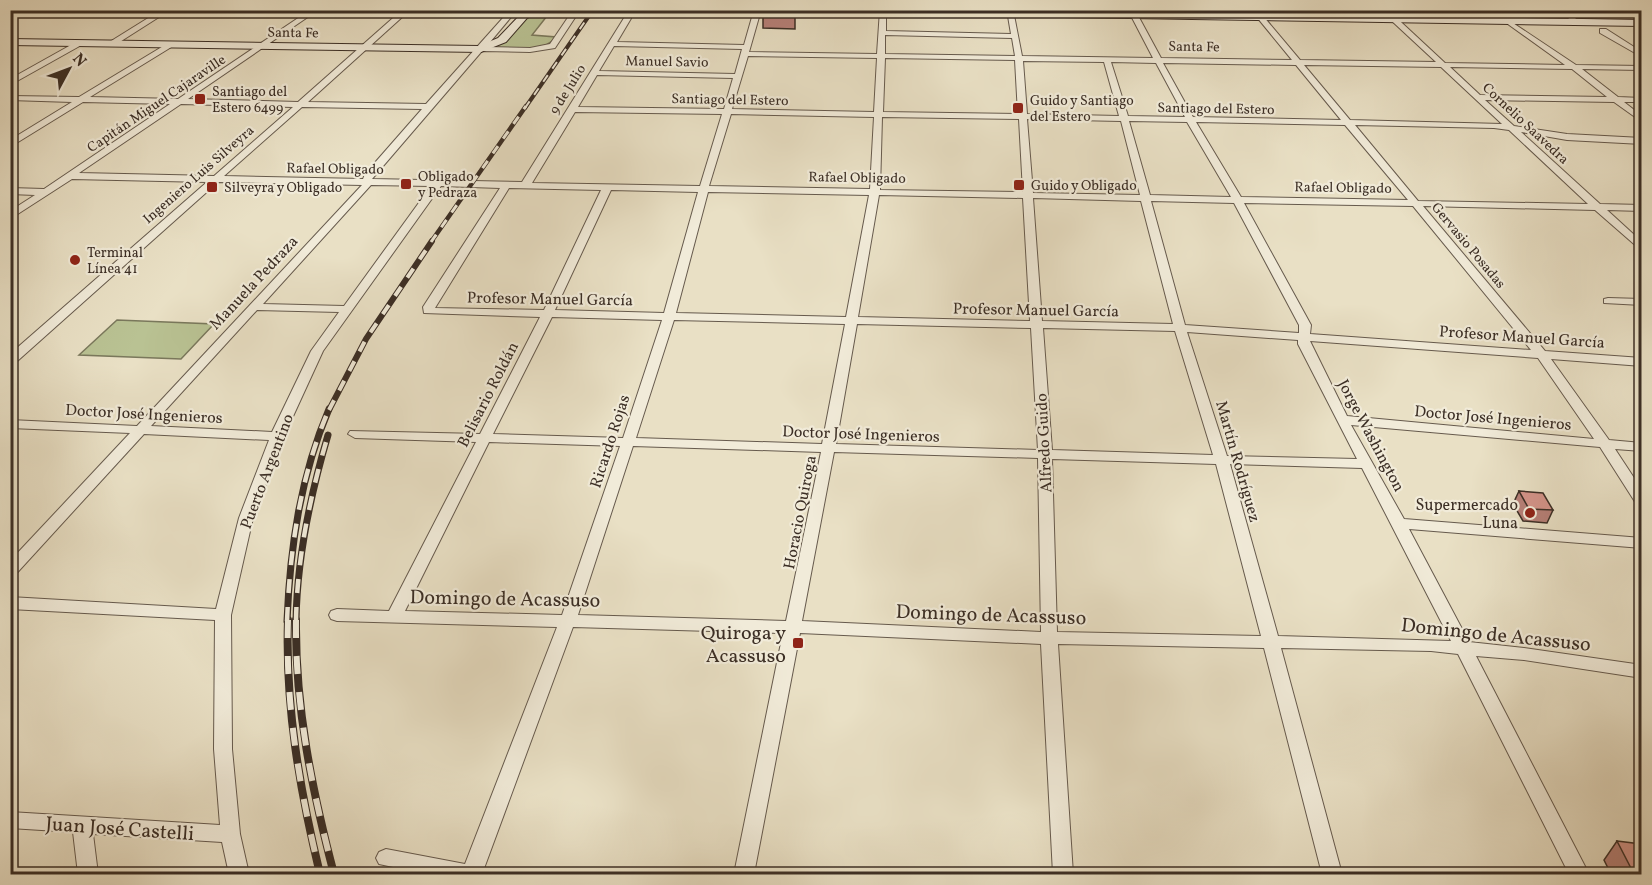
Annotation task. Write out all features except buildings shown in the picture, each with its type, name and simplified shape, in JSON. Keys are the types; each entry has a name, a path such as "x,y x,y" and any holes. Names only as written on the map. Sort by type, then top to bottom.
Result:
{"street":[{"path":"112,43 167,10"},
{"name":"Capitán Miguel Cajaraville","path":"10,216 315,10"},
{"name":"Ingeniero Luis Silveyra","path":"10,361 406,10"},
{"name":"Manuela Pedraza","path":"10,572 366,186 368,176 514,10"},
{"path":"481,49 502,40 524,16 537,10"},
{"name":"Santa Fe","path":"10,42 538,49 552,46 577,10"},
{"name":"9 de Julio","path":"526,184 634,10"},
{"name":"Ricardo Rojas","path":"472,874 568,620 628,442 669,317 704,188 758,10"},
{"path":"816,10 1257,14 1392,19 1641,23"},
{"name":"Cornelio Saavedra","path":"1383,10 1641,248"},
{"path":"1466,10 1478,20"},
{"path":"1560,10 1577,22"},
{"name":"Horacio Quiroga","path":"744,874 828,449 875,190 883,11"},
{"name":"Alfredo Guido","path":"1010,12 1019,58 1024,118 1044,455 1049,638 1063,874"},
{"name":"Jorge Washington","path":"1133,13 1191,121 1238,199 1305,326 1304,344 1342,420 1399,523 1579,874"},
{"name":"Gervasio Posadas","path":"1257,14 1541,354 1605,444 1641,502"},
{"path":"1507,21 1574,67 1641,120"},
{"path":"1603,31 1641,55"},
{"path":"881,33 1014,36"},
{"path":"10,83 81,43"},
{"path":"10,144 170,44"},
{"name":"Santa Fe","path":"612,44 880,57 1641,68"},
{"name":"Martín Rodríguez","path":"1107,60 1126,120 1143,196 1180,328 1221,460 1272,641 1332,874"},
{"name":"Manuel Savio","path":"594,73 739,76"},
{"path":"1479,97 1641,100"},
{"path":"10,98 430,107"},
{"name":"Santiago del Estero","path":"572,109 1494,125 1567,137 1641,141"},
{"name":"Rafael Obligado","path":"72,176 875,190 1641,208"},
{"name":"Puerto Argentino","path":"239,874 230,834 223,749 223,615 246,518 277,436 317,351 439,182"},
{"name":"Profesor Manuel García","path":"507,184 428,311 1180,328 1641,362"},
{"name":"Belisario Roldán","path":"394,617 547,315 608,186"},
{"path":"10,191 47,192"},
{"path":"1608,301 1641,302"},
{"path":"255,307 347,309"},
{"name":"Doctor José Ingenieros","path":"1342,420 1641,447"},
{"name":"Doctor José Ingenieros","path":"10,423 277,436"},
{"name":"Doctor José Ingenieros","path":"355,434 1366,464"},
{"path":"1399,523 1641,543"},
{"path":"10,603 223,615"},
{"name":"Domingo de Acassuso","path":"337,615 793,627 1049,638 1272,641 1463,648 1524,654 1641,672"},
{"name":"Juan José Castelli","path":"10,820 230,834"},
{"path":"82,826 88,874"},
{"path":"386,858 440,872 472,874"}],"green space":[{"path":"543,11 573,11 570,16 547,16 532,35 556,37 550,43 526,49 491,47 527,17"},
{"path":"117,320 214,324 181,359 79,355"}],"railway":[{"path":"525,108 593,10"},
{"path":"431,242 526,106"},
{"path":"329,410 366,339 432,241"},
{"path":"287,621 298,513 311,461 329,409"},
{"path":"296,621 299,574 306,527 328,435"},
{"path":"288,620 289,684 295,748 320,874"},
{"path":"296,621 298,685 306,748 334,874"}],"place":[{"name":"Santiago del Estero 6499","path":"200,99"},
{"name":"Guido y Santiago del Estero","path":"1018,108"},
{"name":"Obligado y Pedraza","path":"406,184"},
{"name":"Guido y Obligado","path":"1019,185"},
{"name":"Silveyra y Obligado","path":"212,187"},
{"name":"Terminal Línea 41","path":"75,260"},
{"name":"Supermercado Luna","path":"1530,513"},
{"name":"Quiroga y Acassuso","path":"798,643"}]}
